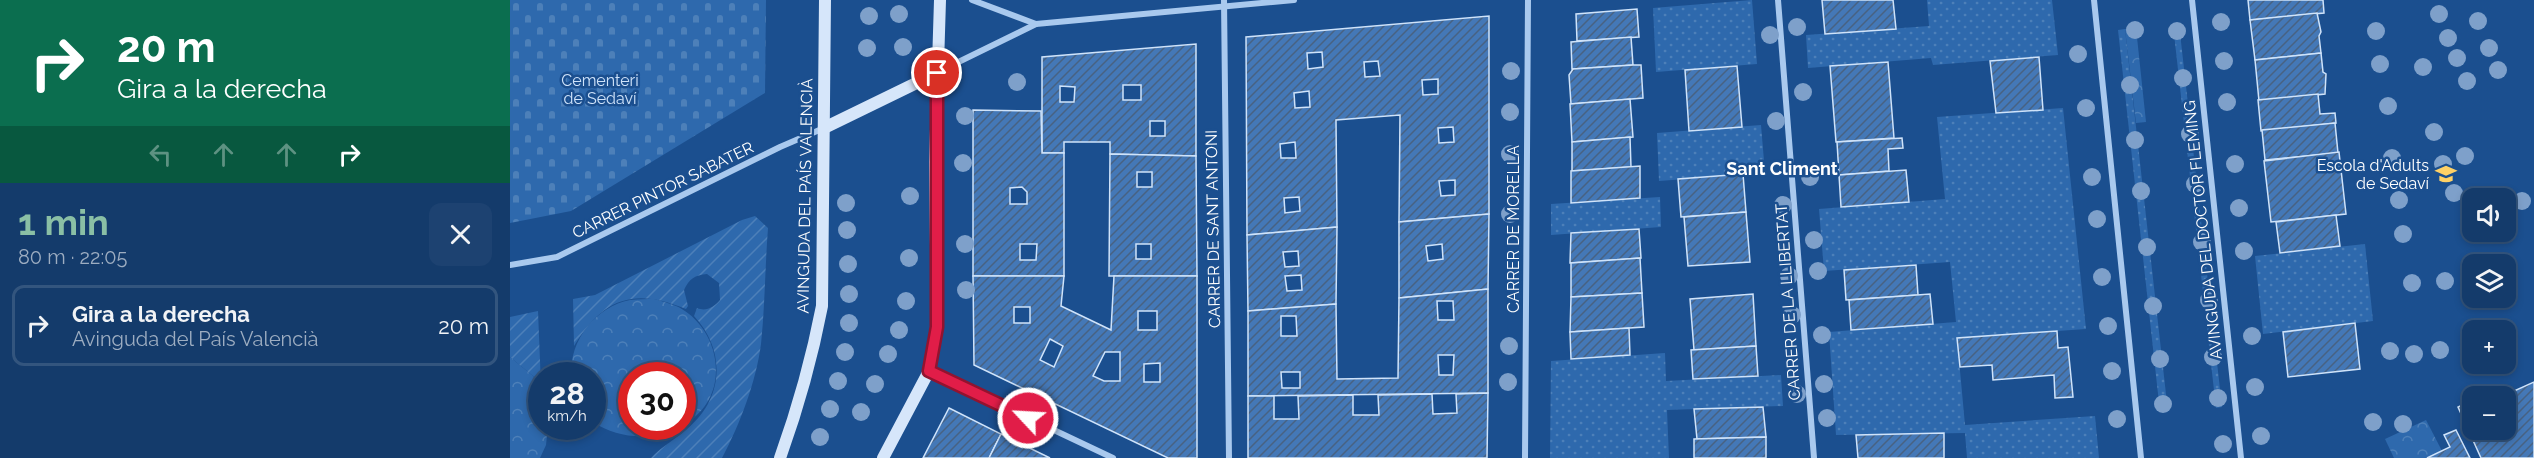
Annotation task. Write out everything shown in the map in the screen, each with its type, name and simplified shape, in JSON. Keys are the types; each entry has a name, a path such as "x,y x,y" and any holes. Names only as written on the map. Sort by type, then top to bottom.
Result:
{"street":[{"name":"AVINGUDA DEL PAÍS VALENCIÀ","path":"780,458 797,412 822,306 825,0"},
{"path":"883,458 929,371 937,327 937,73 940,0"},
{"path":"972,0 1036,24"},
{"path":"824,128 1036,24 1224,3 1294,0"},
{"name":"CARRER DE MORELLA","path":"1525,458 1528,0"},
{"name":"CARRER DE LA LLIBERTAT","path":"1778,0 1814,458"},
{"path":"2094,0 2141,458"},
{"name":"AVINGUDA DEL DOCTOR FLEMING","path":"2192,0 2241,458"},
{"name":"CARRER DE SANT ANTONI","path":"1224,3 1229,458"},
{"name":"CARRER PINTOR SABATER","path":"510,265 557,257 780,147 824,128"},
{"path":"929,371 1113,458"}],"green space":[{"name":"Cementeri de Sedaví","path":"510,0 766,0 765,93 571,211 510,223"},
{"path":"1752,0 1757,64 1656,72 1653,8"},
{"path":"1927,0 2052,0 2058,55 1933,65 1931,58 1808,68 1806,35 1929,26"},
{"path":"2179,24 2222,407 2216,408 2173,25"},
{"path":"2136,28 2146,122 2136,123 2125,29"},
{"path":"2125,29 2168,412 2160,412 2118,30"},
{"path":"2063,108 2086,329 1957,338 1965,425 2095,416 2099,458 1967,458 1965,433 1836,435 1829,332 1956,322 1950,262 1824,271 1819,209 1945,199 1937,117"},
{"path":"1761,125 1765,173 1659,181 1657,133"},
{"path":"1660,197 1661,227 1551,235 1551,204"},
{"path":"755,216 768,228 761,344 746,403 722,458 651,458 673,440 696,440 696,420 709,403 714,388 716,358 712,344 694,316 697,308 710,308 720,300 719,283 707,274 693,278 684,290 688,306 686,309 651,299 635,298 621,301 608,307 596,317 574,346 573,299 595,295 742,220"},
{"path":"2365,244 2373,321 2263,334 2255,256"},
{"path":"654,299 668,303 683,309 704,330 713,350 716,376 710,397 696,416 696,362 618,362 618,433 606,428 606,362 572,362 580,338 587,327 606,309 630,300"},
{"path":"538,311 540,362 528,362 528,372 510,357 510,317"},
{"path":"1665,353 1666,381 1781,375 1783,406 1667,410 1669,458 1550,458 1551,361"},
{"path":"510,357 528,372 528,440 547,440 540,458 510,458"},
{"path":"2426,420 2442,451 2427,458 2394,458 2385,439"}],"building":[{"path":"1822,0 1893,0 1896,29 1825,34"},
{"path":"2248,0 2323,0 2324,13 2250,20"},
{"path":"1637,9 1639,37 1577,41 1576,14"},
{"path":"2317,13 2321,32 2319,36 2321,53 2255,60 2250,20"},
{"path":"1489,16 1489,214 1399,222 1400,115 1336,120 1337,227 1247,235 1246,37","holes":["1322,52 1323,67 1308,69 1307,53","1378,61 1380,76 1365,77 1364,62","1438,79 1438,94 1423,95 1422,80","1309,91 1310,107 1295,108 1294,93","1453,127 1454,142 1439,143 1438,128","1295,142 1296,158 1281,158 1280,144","1455,180 1455,195 1441,196 1439,181","1299,197 1300,211 1285,213 1284,198"]},
{"path":"1631,37 1633,65 1572,69 1571,42"},
{"path":"1196,44 1196,156 1110,154 1110,142 1064,142 1064,153 1042,153 1042,57","holes":["1123,85 1141,85 1141,100 1123,100","1060,86 1075,87 1074,102 1060,102","1150,121 1165,121 1165,136 1150,136"]},
{"path":"2321,53 2323,72 2326,74 2325,94 2259,101 2255,60"},
{"path":"2039,57 2043,110 1996,113 1990,61"},
{"path":"1888,62 1894,138 1836,142 1830,66"},
{"path":"1641,65 1643,98 1571,104 1569,75 1573,69"},
{"path":"1737,66 1742,127 1689,131 1685,70"},
{"path":"2318,94 2320,114 2335,113 2336,123 2261,131 2258,100"},
{"path":"1630,99 1633,137 1572,142 1570,104"},
{"path":"973,110 1041,111 1042,153 1064,153 1064,276 973,276","holes":["1022,187 1027,192 1027,204 1010,204 1010,188","1020,244 1037,244 1036,260 1020,260"]},
{"path":"2335,123 2338,153 2265,160 2262,130"},
{"path":"1630,137 1631,167 1572,171 1572,142"},
{"path":"1902,138 1903,148 1888,149 1889,171 1839,175 1837,142"},
{"path":"2339,152 2346,214 2271,222 2264,161"},
{"path":"1110,154 1196,156 1197,276 1109,276","holes":["1137,172 1152,172 1152,187 1137,187","1136,244 1151,244 1151,259 1136,259"]},
{"path":"1640,166 1640,198 1571,203 1571,171"},
{"path":"1906,170 1909,202 1841,207 1839,175"},
{"path":"1743,174 1746,212 1681,217 1678,179"},
{"path":"1746,212 1750,262 1688,266 1684,217"},
{"path":"1489,214 1488,289 1399,298 1399,222","holes":["1442,244 1443,259 1428,261 1426,246"]},
{"path":"2336,215 2340,246 2280,253 2276,222"},
{"path":"1337,227 1336,304 1248,311 1247,235","holes":["1298,251 1299,266 1285,267 1283,252","1301,275 1302,290 1287,291 1285,276"]},
{"path":"1639,229 1641,258 1570,263 1571,233"},
{"path":"1640,258 1642,293 1571,297 1571,263"},
{"path":"1916,265 1918,295 1846,300 1844,270"},
{"path":"973,276 1064,276 1061,306 1111,330 1114,276 1197,276 1197,458 1168,458 974,365","holes":["1014,307 1030,307 1030,323 1014,323","1138,311 1157,311 1157,330 1138,330","1050,339 1063,346 1054,367 1040,360","1105,352 1120,352 1120,381 1104,381 1093,376","1160,363 1160,382 1144,382 1144,364"]},
{"path":"1488,289 1488,393 1248,396 1248,311 1336,304 1337,379 1398,378 1399,298","holes":["1437,301 1453,301 1454,320 1438,320","1281,316 1296,316 1297,336 1281,336","1438,355 1454,355 1453,375 1439,375","1281,372 1300,372 1300,388 1282,388"]},
{"path":"1642,293 1644,327 1570,332 1571,297"},
{"path":"1753,294 1756,346 1694,350 1690,299"},
{"path":"1930,294 1933,324 1851,330 1849,300"},
{"path":"2355,323 2360,369 2288,377 2283,332"},
{"path":"1629,328 1630,355 1571,359 1570,332"},
{"path":"2057,331 2058,348 2068,347 2073,397 2055,398 2054,375 1993,380 1992,365 1960,367 1957,338"},
{"path":"1756,346 1758,376 1693,379 1691,350"},
{"path":"2534,382 2534,458 2481,458 2473,440 2516,440 2516,390"},
{"path":"1488,393 1487,458 1248,458 1248,396 1274,396 1274,419 1299,419 1298,396 1353,395 1353,415 1379,415 1378,395 1432,394 1433,414 1457,413 1456,394"},
{"path":"1763,407 1766,437 1697,439 1694,409"},
{"path":"949,408 1001,434 989,458 923,458"},
{"path":"2456,430 2470,458 2427,458 2450,447 2444,435"},
{"path":"1944,433 1944,458 1858,458 1856,435"},
{"path":"1001,434 1050,458 989,458"},
{"path":"1766,437 1766,458 1694,458 1694,439"}],"place":[{"name":"Escola d'Adults de Sedaví","path":"2446,174"}],"district":[{"name":"Sant Climent","path":"1782,168"}],"route":[{"path":"937,73 935,162 937,327 929,371 1028,418"}]}
